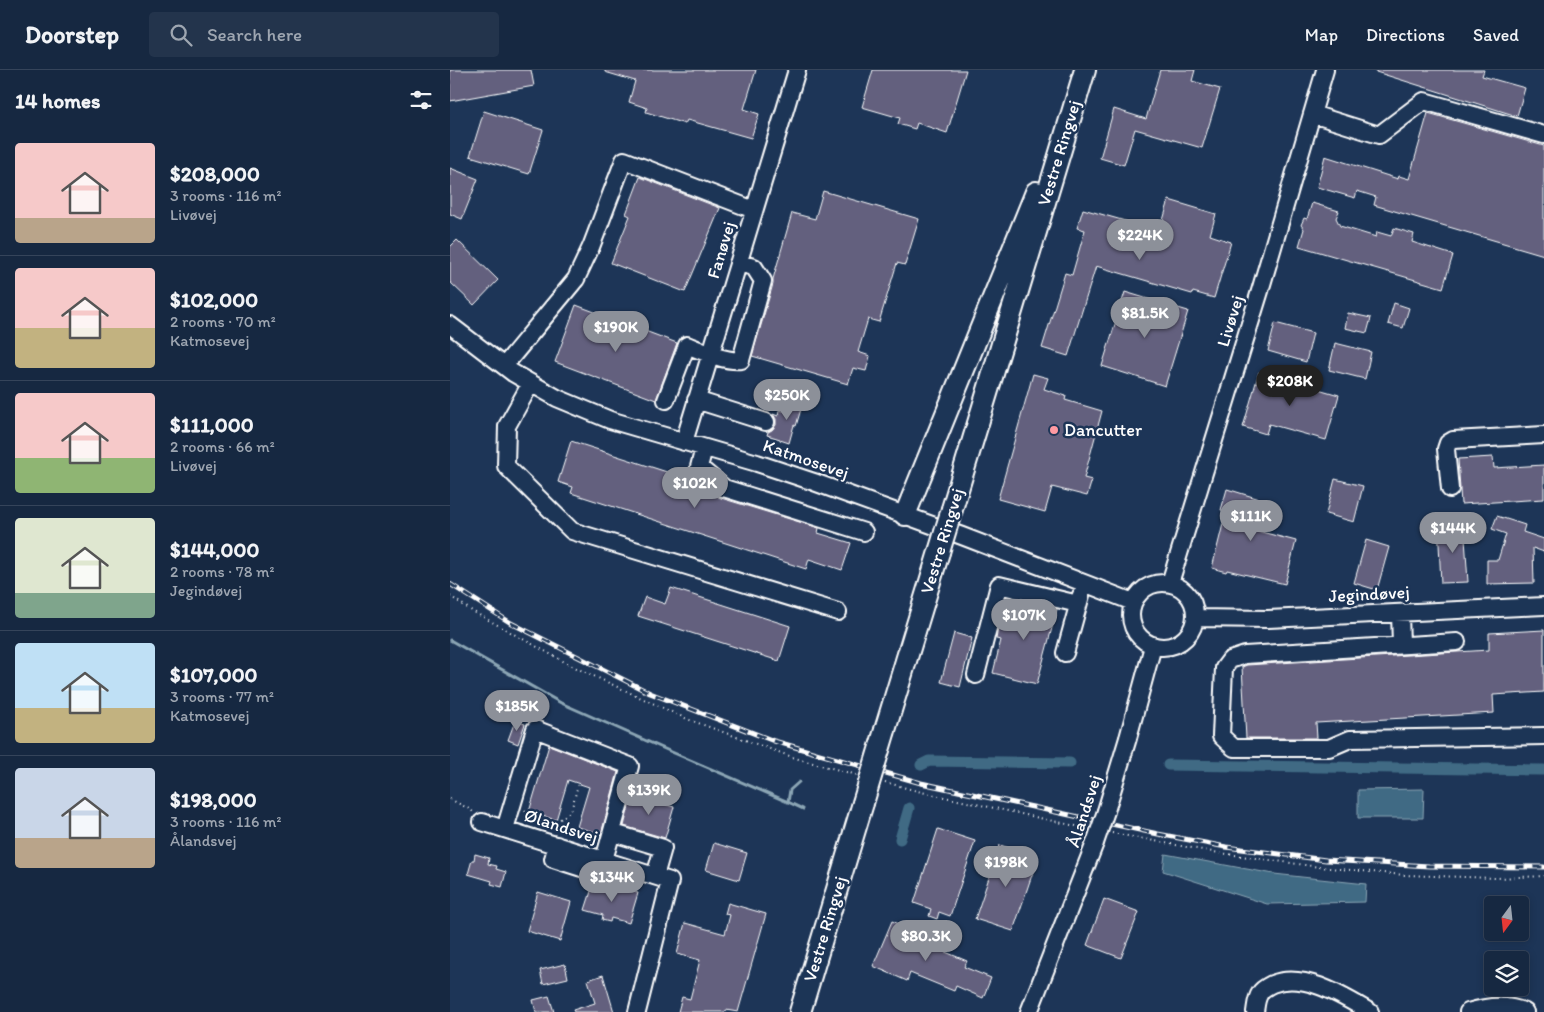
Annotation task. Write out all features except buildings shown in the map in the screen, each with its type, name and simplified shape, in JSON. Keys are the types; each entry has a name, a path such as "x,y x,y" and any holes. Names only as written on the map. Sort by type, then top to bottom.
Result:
{"main road":[{"name":"Vestre Ringvej","path":"800,1012 1085,70"},
{"path":"905,515 954,390 1046,168 1064,140"}],"street":[{"name":"Fanøvej","path":"684,442 797,70"},
{"name":"Livøvej","path":"1170,583 1260,291 1325,70"},
{"path":"1312,114 1379,135 1424,101 1544,135"},
{"path":"504,366 576,279 624,160 754,210"},
{"path":"666,400 687,345 735,361 741,360 763,281 754,267 738,263"},
{"name":"Katmosevej","path":"450,325 513,373 557,398 610,420 814,482 1133,602"},
{"path":"531,383 507,426 506,466 572,530 838,612"},
{"path":"696,400 766,422"},
{"path":"1450,489 1446,449 1453,440 1544,435"},
{"path":"704,448 699,467 724,488 864,532"},
{"path":"1065,653 1084,583"},
{"path":"1170,583 1179,586 1192,599 1196,618 1188,636 1181,642 1172,646 1153,646 1136,633 1131,618 1133,602 1139,593 1148,586 1170,583"},
{"path":"976,675 999,585 1078,604"},
{"name":"Jegindøvej","path":"1196,618 1268,619 1544,606"},
{"path":"1400,613 1401,645"},
{"path":"1457,642 1245,655 1230,660 1224,668 1221,736 1234,748 1329,748 1350,739 1544,736"},
{"name":"Ålandsvej","path":"1029,1012 1093,836 1106,811 1153,646"},
{"path":"505,829 535,728 630,766 604,860"},
{"name":"Ølandsvej","path":"482,822 655,876"},
{"path":"620,836 663,848 655,876 670,881 637,1012"},
{"path":"558,845 553,859 619,880 623,866"},
{"path":"1255,1012 1260,991 1279,981 1294,981 1312,984 1336,993 1370,1012"},
{"path":"1468,1012 1484,1007 1501,1006 1525,1012"}],"path":[{"path":"450,596 472,611 572,666 687,718 795,758 864,777"},
{"path":"882,782 1093,836"},
{"path":"512,804 524,808 529,815 555,823 570,812 578,785"},
{"path":"450,799 471,810 482,822"},
{"path":"1109,833 1213,852 1319,867 1404,875 1496,878 1544,876"}],"water":[{"path":"1424,789 1423,818 1358,818 1358,790"},
{"path":"1165,854 1274,874 1366,884 1365,902 1267,904 1163,871"}],"waterway":[{"path":"450,640 561,703 788,802"},
{"path":"921,765 929,761 1070,763"},
{"path":"1168,765 1544,770"},
{"path":"799,782 790,790 788,802 803,809"},
{"path":"900,839 909,808"}],"railway":[{"path":"450,584 511,623 650,693 774,741 921,783 1226,847 1326,860 1429,866 1544,867"}],"place":[{"name":"Dancutter","path":"1054,430"}]}
